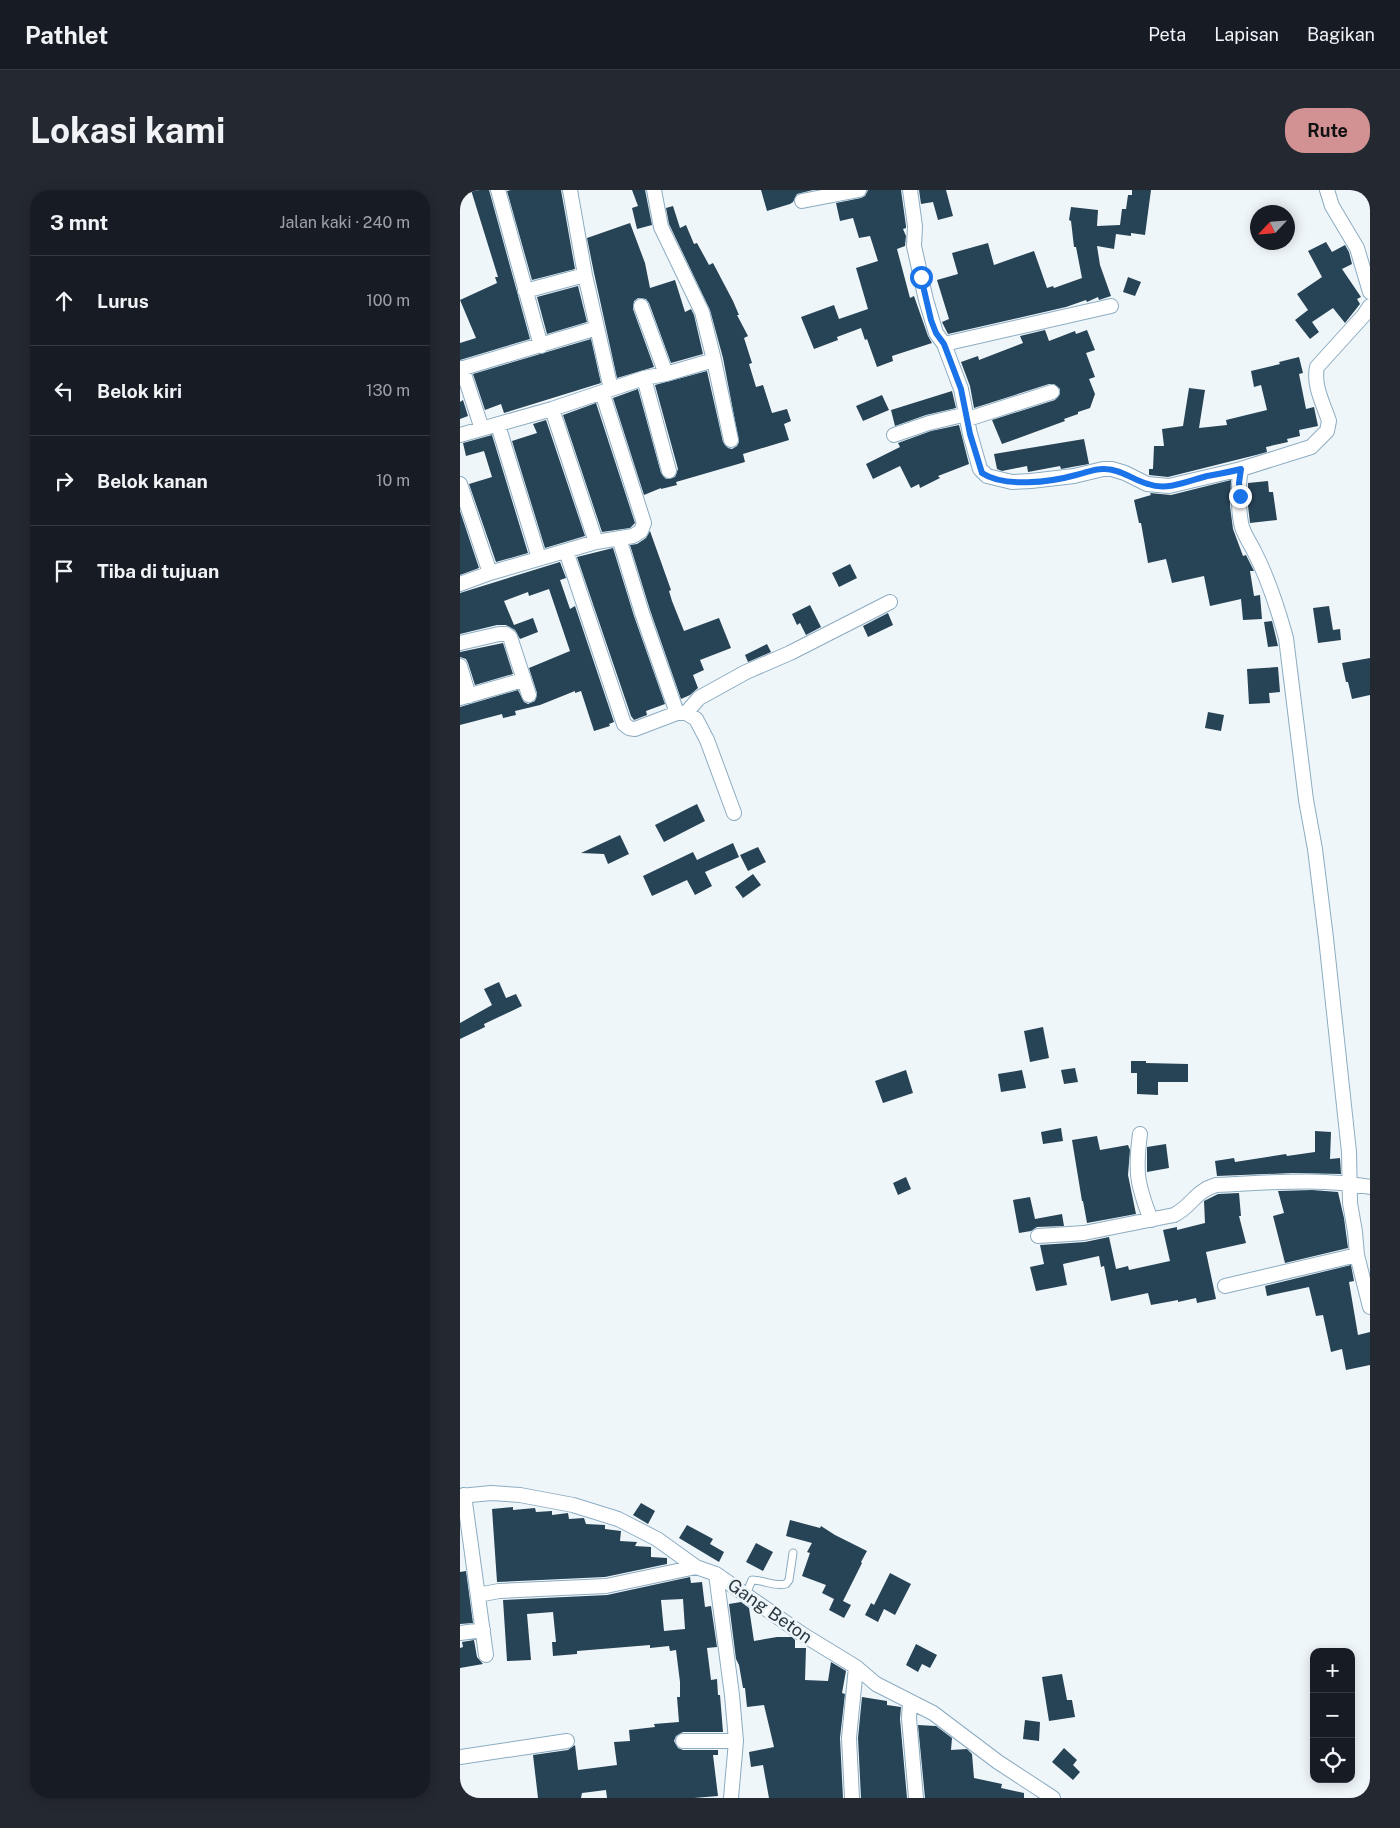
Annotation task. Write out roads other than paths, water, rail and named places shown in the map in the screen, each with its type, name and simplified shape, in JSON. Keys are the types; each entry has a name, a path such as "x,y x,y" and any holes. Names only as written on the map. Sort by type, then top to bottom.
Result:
{"street":[{"path":"498,190 541,346"},
{"path":"460,584 539,558 596,542 638,534 643,528 644,523 606,391 597,328 585,276 570,190"},
{"path":"654,190 661,227 702,312 731,440"},
{"path":"802,201 859,190"},
{"path":"910,190 915,226 914,246 931,320 936,333 944,344 961,389 968,416 970,434 980,469 987,476 995,479 1012,482 1038,480 1074,476 1103,468 1112,469 1147,484 1169,486 1241,469 1311,447 1328,431 1329,420 1316,386 1315,374 1317,367 1370,306"},
{"path":"1327,190 1332,206 1357,248 1370,292"},
{"path":"525,291 585,276"},
{"path":"641,306 666,374"},
{"path":"944,344 1111,306"},
{"path":"482,429 461,368 597,328"},
{"path":"460,435 552,409 644,378 666,374 714,360"},
{"path":"644,378 669,471"},
{"path":"894,435 929,423 968,416 1052,392"},
{"path":"552,409 596,542"},
{"path":"498,425 539,558"},
{"path":"1241,469 1239,483 1242,526 1246,538 1254,550 1286,638 1306,800 1315,849 1326,938 1349,1152 1348,1183 1357,1255 1370,1307"},
{"path":"460,484 490,573"},
{"path":"619,538 642,613 681,713 696,719 707,740 734,813"},
{"path":"566,551 624,724 629,728 635,729 681,713 699,698 746,672 790,653 890,602"},
{"path":"460,643 499,634 506,634 510,637 529,696"},
{"path":"460,666 464,697 523,680"},
{"path":"1140,1134 1136,1168 1139,1186 1152,1220"},
{"path":"1038,1236 1084,1233 1174,1215 1184,1210 1205,1188 1216,1185 1299,1182 1348,1183 1370,1187"},
{"path":"1224,1286 1357,1255"},
{"name":"Gang Beton","path":"462,1495 492,1493 520,1495 573,1505 596,1511 657,1538 696,1567 716,1574 747,1592 802,1634 856,1667 876,1684 939,1718 998,1762 1053,1798"},
{"path":"462,1495 463,1512 478,1595 486,1654"},
{"path":"478,1595 499,1591 606,1586 696,1567"},
{"path":"716,1574 736,1741 731,1798"},
{"path":"460,1633 483,1630"},
{"path":"852,1798 849,1738 856,1667"},
{"path":"910,1702 909,1718 916,1798"},
{"path":"460,1757 567,1741"},
{"path":"683,1741 736,1741"}],"lane":[{"path":"747,1592 752,1580 776,1586 786,1584 789,1580 793,1553"}]}
